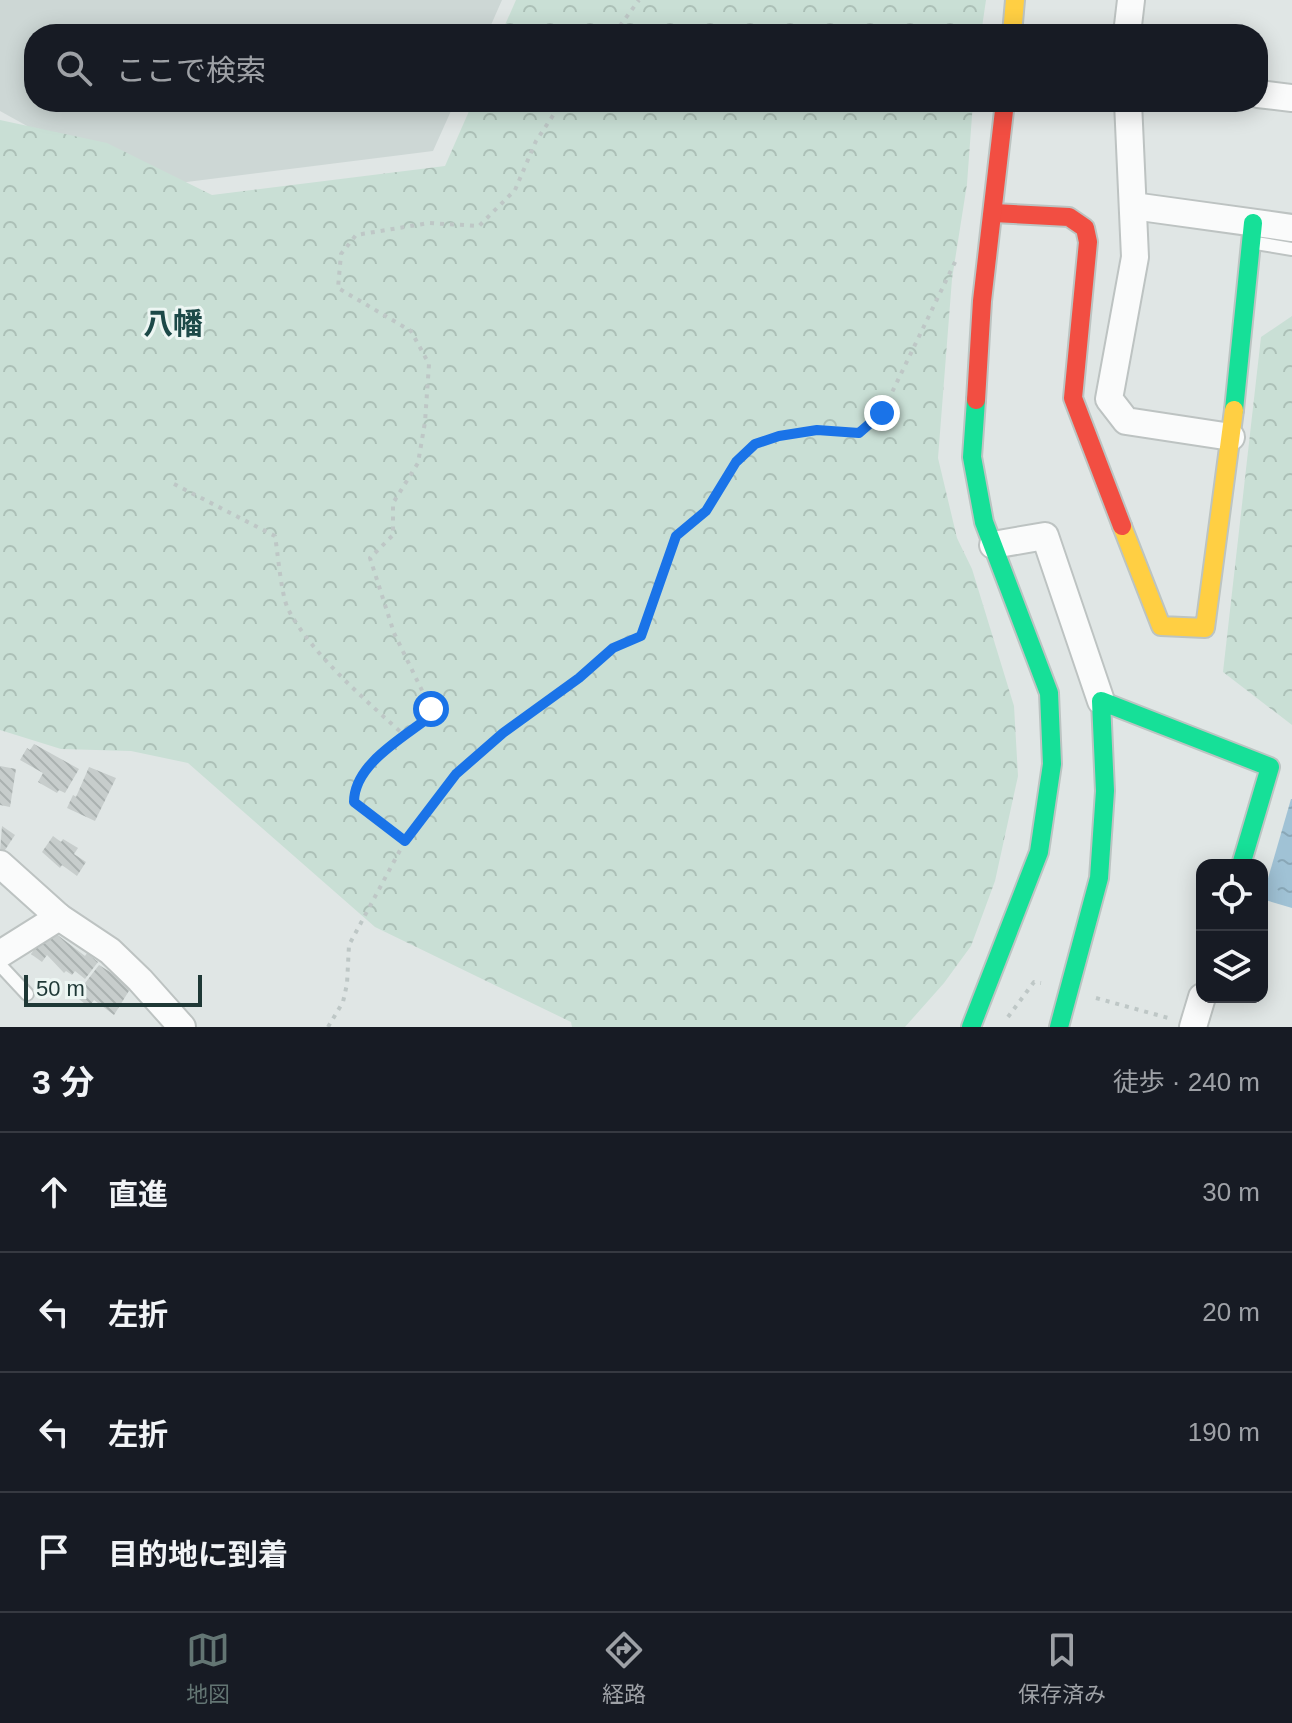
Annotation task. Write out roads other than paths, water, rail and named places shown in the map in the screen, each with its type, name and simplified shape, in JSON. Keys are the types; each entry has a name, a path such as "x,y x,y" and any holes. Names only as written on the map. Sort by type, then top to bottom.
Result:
{"street":[{"path":"1013,24 1015,0"},
{"path":"1128,24 1131,0"},
{"path":"1268,95 1292,98"},
{"path":"971,1027 1039,852 1052,764 1049,693 984,522 972,457 982,301 1004,112"},
{"path":"1128,112 1135,257 1109,399 1126,421 1231,437"},
{"path":"1133,206 1252,233 1292,228"},
{"path":"994,213 1069,217 1085,228 1088,242 1073,398 1161,626 1205,628 1231,437 1252,233"},
{"path":"993,545 1045,536 1101,701 1105,791 1099,878 1059,1027"},
{"path":"1101,701 1270,767 1243,859"},
{"path":"0,864 59,917 110,951 182,1027"},
{"path":"0,954 59,917"},
{"path":"1194,1026 1200,1003"}],"lane":[{"path":"1252,233 1292,249"},
{"path":"0,965 27,994"}],"water":[{"path":"1292,799 1292,908 1268,901 1268,878"}],"district":[{"name":"八幡","path":"173,324"}]}
